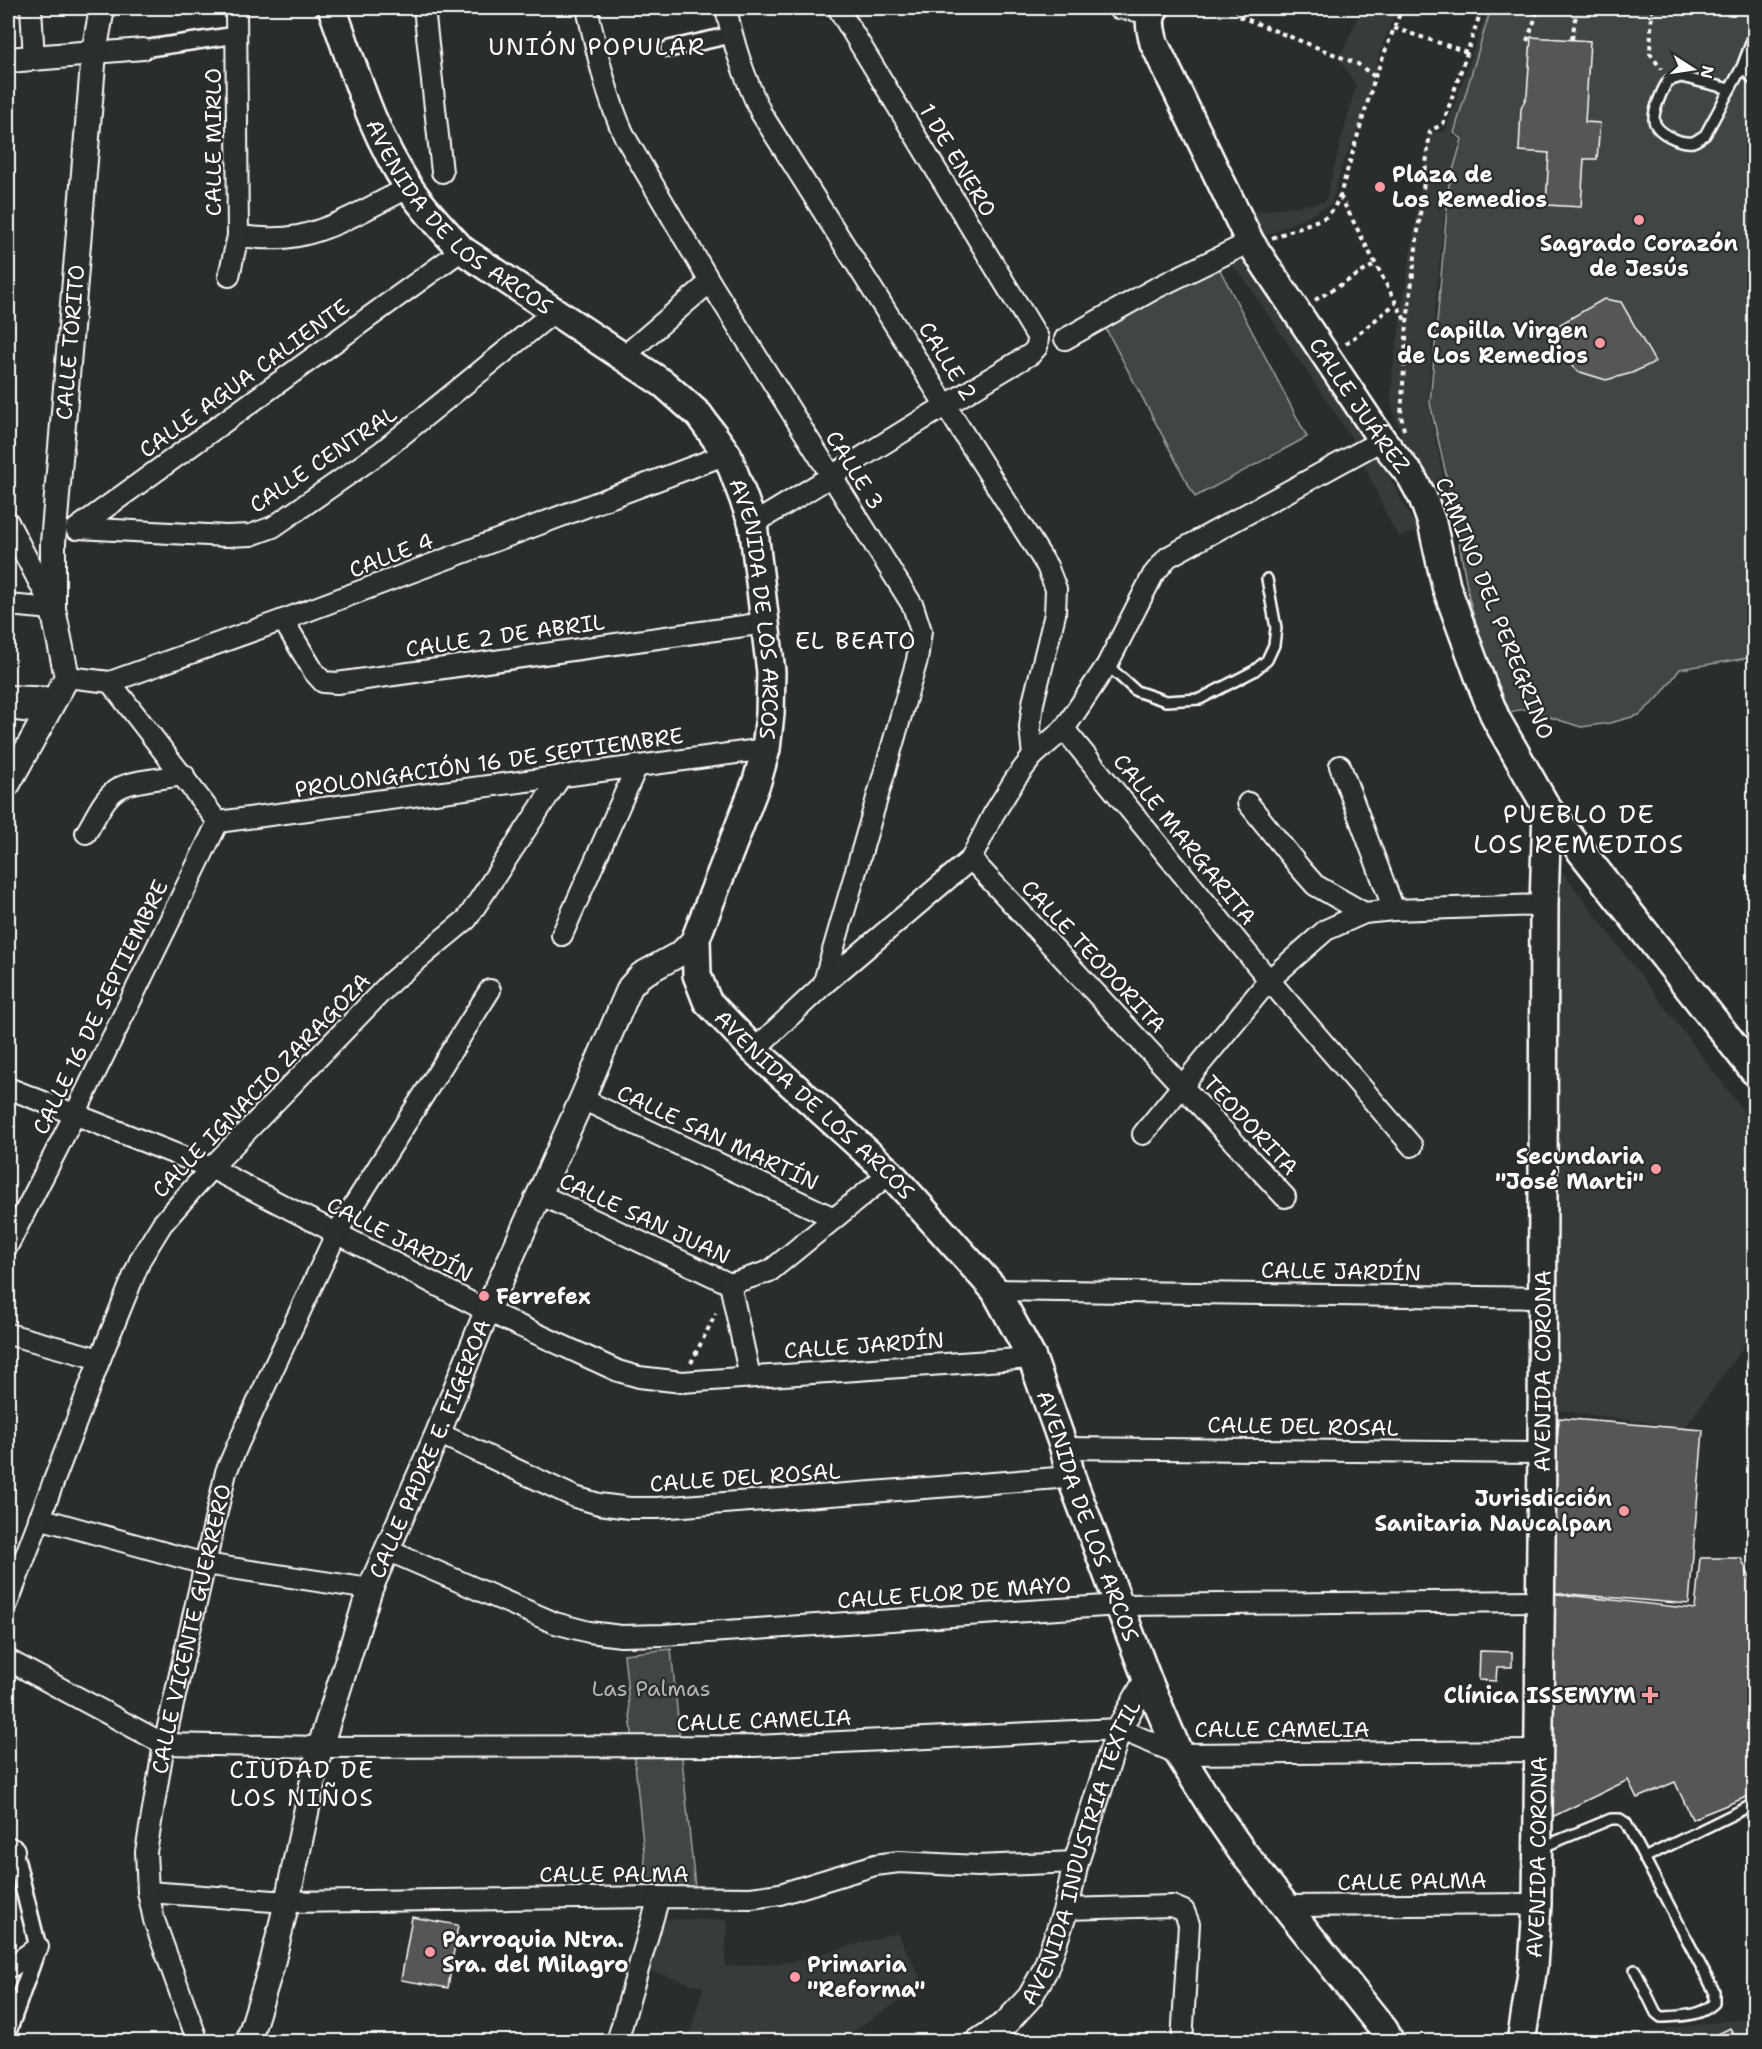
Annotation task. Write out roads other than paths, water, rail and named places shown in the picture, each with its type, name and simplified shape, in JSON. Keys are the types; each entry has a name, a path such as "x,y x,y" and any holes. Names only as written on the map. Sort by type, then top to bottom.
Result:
{"main road":[{"name":"AVENIDA DE LOS ARCOS","path":"332,8 384,145 408,188 462,250 664,384 699,415 728,454 753,524 771,672 770,714 757,781 696,938 697,975 707,1001 754,1050 890,1173 996,1290 1032,1358 1064,1448 1071,1477 1147,1679 1179,1754 1241,1850 1384,2030 1390,2042"},
{"name":"CALLE JUÁREZ","path":"1153,10 1150,28 1154,43 1251,244 1328,359 1394,440 1424,498 1446,586 1496,719 1547,808 1755,1071"},
{"name":"AVENIDA CORONA","path":"1521,2042 1533,1967 1537,1904 1542,1453 1544,905 1547,808"}],"street":[{"path":"31,8 34,59"},
{"name":"CALLE TORITO","path":"57,696 53,543 94,53 102,8"},
{"name":"CALLE MIRLO","path":"229,276 238,236 236,8"},
{"path":"424,8 442,172"},
{"name":"CALLE 3","path":"587,8 605,85 625,137 710,282 913,606 921,631 917,660 823,985"},
{"name":"CALLE 2","path":"726,8 743,76 761,113 1047,566 1056,589 1055,614 1033,703 1030,727 1033,756"},
{"name":"1 DE ENERO","path":"838,8 1038,338 1037,346 1031,354 946,404"},
{"path":"1118,8 1153,10"},
{"path":"8,60 143,49 236,35"},
{"path":"669,49 731,35"},
{"path":"238,236 267,239 297,236 325,228 408,188"},
{"path":"1065,339 1156,288 1251,244"},
{"name":"CALLE AGUA CALIENTE","path":"53,543 78,528 462,250"},
{"path":"624,356 710,282"},
{"name":"CALLE CENTRAL","path":"78,528 226,536 250,535 273,527 381,452 555,311"},
{"path":"753,524 946,404"},
{"path":"754,1050 823,985 971,859 993,815 1016,778 1033,756 1064,729 1107,665 1153,575 1168,557 1394,440"},
{"name":"CALLE 4","path":"57,696 110,682 283,620 728,454"},
{"path":"8,522 53,609"},
{"path":"8,605 53,609"},
{"name":"CALLE 2 DE ABRIL","path":"283,620 314,672 324,682 337,683 765,623"},
{"path":"110,682 218,822"},
{"path":"8,696 57,696"},
{"path":"8,709 57,696"},
{"path":"8,784 57,696"},
{"name":"CALLE MARGARITA","path":"1064,729 1269,980 1412,1146"},
{"name":"PROLONGACIÓN 16 DE SEPTIEMBRE","path":"218,822 765,749"},
{"path":"562,935 637,766"},
{"path":"1340,766 1394,910"},
{"path":"86,833 110,796 118,788 184,775"},
{"name":"CALLE IGNACIO ZARAGOZA","path":"8,1602 100,1359 141,1258 162,1224 211,1168 393,981 467,919 561,776"},
{"path":"1248,803 1315,885 1364,913"},
{"name":"CALLE 16 DE SEPTIEMBRE","path":"8,1245 218,822"},
{"name":"CALLE TEODORITA","path":"971,859 1182,1086"},
{"path":"1143,1134 1269,980 1326,930 1364,913 1544,905"},
{"name":"CALLE PADRE E. FIGEROA","path":"248,2042 271,1968 320,1747 370,1589 438,1433 487,1311 630,987 641,975 681,953 696,938"},
{"name":"CALLE VICENTE GUERRERO","path":"198,2042 154,1920 148,1892 146,1852 164,1744 226,1472 237,1444 337,1233 490,990"},
{"name":"TEODORITA","path":"1182,1086 1285,1197"},
{"name":"CALLE JARDÍN","path":"8,1088 211,1168 487,1311 618,1371 639,1377 681,1382 1032,1358"},
{"name":"CALLE SAN MARTÍN","path":"582,1099 834,1218"},
{"path":"750,1377 730,1284 770,1271 890,1173"},
{"name":"CALLE SAN JUAN","path":"539,1194 730,1284"},
{"name":"CALLE JARDÍN","path":"996,1290 1542,1298"},
{"path":"8,1334 100,1359"},
{"name":"CALLE DEL ROSAL","path":"438,1433 575,1497 599,1504 628,1508 669,1507 1071,1477"},
{"name":"CALLE DEL ROSAL","path":"1064,1448 1542,1453"},
{"path":"39,1518 205,1564 370,1589"},
{"name":"CALLE FLOR DE MAYO","path":"387,1550 555,1623 589,1632 621,1636 1120,1605 1540,1600"},
{"name":"CALLE CAMELIA","path":"8,1660 164,1744 320,1747 753,1746 1119,1729 1179,1754 1539,1751"},
{"name":"AVENIDA INDUSTRIA TEXTIL","path":"977,2042 1006,2023 1030,1997 1045,1970 1066,1909 1076,1862 1119,1729 1147,1679"},
{"path":"8,2032 38,1947 11,1848"},
{"name":"CALLE PALMA","path":"148,1892 287,1902 751,1898 780,1894 874,1865 899,1862 977,1866 1076,1862"},
{"path":"617,2042 659,1897"},
{"name":"CALLE PALMA","path":"1287,1906 1537,1904"},
{"path":"1066,1909 1172,1906 1184,1911 1189,1924 1182,2042"},
{"path":"8,1967 38,1947"}],"lane":[{"path":"1730,88 1682,77 1668,81 1655,113 1654,120 1657,127 1682,142 1694,142 1705,135 1742,67 1755,35"},
{"path":"1742,67 1755,80"},
{"path":"1107,665 1136,691 1166,701 1200,699 1254,671 1267,660 1274,645 1276,628 1267,579"},
{"path":"1644,1858 1755,1804"},
{"path":"1538,1848 1611,1819 1620,1819 1626,1823 1713,1991 1714,2003 1708,2009 1687,2016 1661,2017 1656,2013 1635,1970"}],"place":[{"name":"Plaza de Los Remedios","path":"1380,187"},
{"name":"Sagrado Corazón de Jesús","path":"1639,220"},
{"name":"Capilla Virgen de Los Remedios","path":"1600,343"},
{"name":"Secundaria \"José Marti\"","path":"1656,1169"},
{"name":"Ferrefex","path":"484,1296"},
{"name":"Jurisdicción Sanitaria Naucalpan","path":"1624,1511"},
{"name":"Clínica ISSEMYM","path":"1650,1695"},
{"name":"Parroquia Ntra. Sra. del Milagro","path":"430,1952"},
{"name":"Primaria \"Reforma\"","path":"795,1977"}],"district":[{"name":"UNIÓN POPULAR","path":"597,47"},
{"name":"EL BEATO","path":"856,641"},
{"name":"PUEBLO DE LOS REMEDIOS","path":"1579,829"},
{"name":"CIUDAD DE LOS NIÑOS","path":"302,1784"}],"park label":[{"name":"Las Palmas","path":"651,1688"}]}
